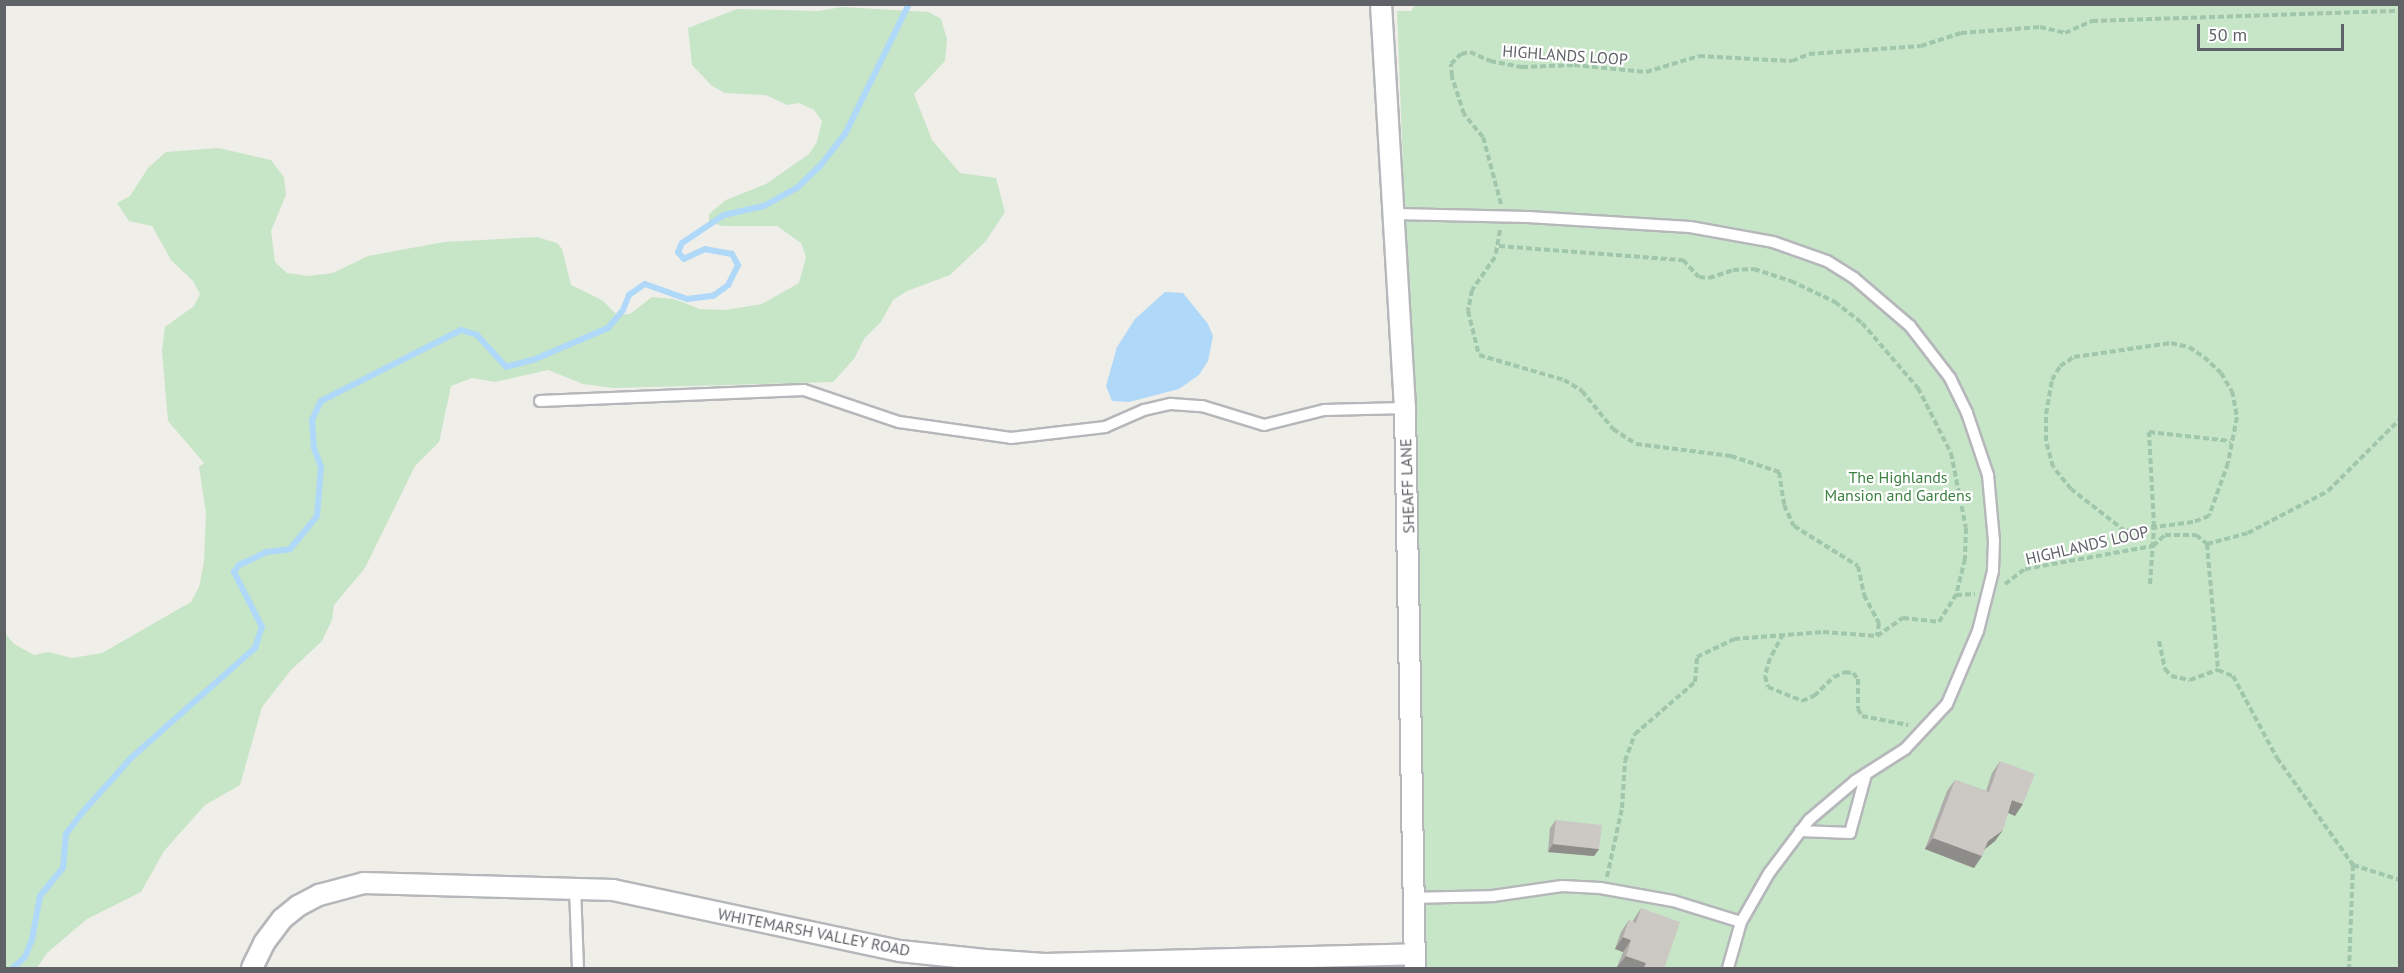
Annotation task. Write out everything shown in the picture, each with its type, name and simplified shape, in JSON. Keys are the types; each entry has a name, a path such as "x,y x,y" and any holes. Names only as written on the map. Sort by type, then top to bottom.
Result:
{"street":[{"name":"SHEAFF LANE","path":"1381,4 1395,214 1404,408 1415,961"},
{"name":"WHITEMARSH VALLEY ROAD","path":"252,969 282,919 298,906 339,888 364,883 575,887 613,890 900,951 986,960 1046,964 1415,961"}],"lane":[{"path":"1395,214 1500,216 1690,227 1741,235 1802,251 1854,278 1910,326 1931,350 1967,413 1988,475 1992,508 1993,571 1988,596 1958,686 1922,733 1905,749 1832,798 1800,831 1750,901 1741,922 1728,969"},
{"path":"540,401 804,390 899,422 1011,438 1105,427 1144,410 1171,404 1211,408 1264,425 1324,410 1404,408"},
{"path":"1800,831 1850,833 1866,774"},
{"path":"1412,898 1493,896 1562,886 1605,888 1673,901 1741,922"},
{"path":"575,887 578,969"}],"path":[{"name":"HIGHLANDS LOOP","path":"1877,636 1879,623 1864,595 1858,566 1794,526 1784,505 1779,472 1731,456 1636,444 1613,429 1582,391 1564,380 1479,355 1468,311 1472,290 1499,246 1501,197 1483,137 1464,114 1450,64 1461,54 1470,52 1490,61 1522,67 1574,65 1646,72 1699,56 1792,61 1809,54 1921,46 1961,33 2040,27 2066,33 2092,21 2400,11"},
{"path":"1499,246 1621,258 1683,260 1699,277 1755,269 1791,281 1853,316 1918,388 1951,453 1966,528 1965,559 1956,595 1939,622 1903,618 1877,636 1823,632 1734,639 1697,657 1695,682 1635,734 1625,761 1618,835 1605,888"},
{"path":"2152,344 2189,347 2221,373 2232,391 2237,417 2228,463 2209,516 2193,522 2154,527 2125,531 2071,489 2053,467 2046,441 2046,414 2060,366 2074,357 2152,344"},
{"path":"2218,670 2207,544 2248,533 2328,491 2400,419"},
{"path":"2150,584 2154,527 2149,432 2231,441"},
{"name":"HIGHLANDS LOOP","path":"1988,596 2025,569 2153,546 2165,535 2196,535 2207,544"},
{"path":"1956,595 1988,596"},
{"path":"1783,634 1770,658 1766,676 1768,687 1802,701 1814,696 1834,677 1845,672 1853,673 1858,679 1858,708 1862,716 1905,724 1922,733"},
{"path":"2159,641 2165,669 2171,676 2190,680 2218,670 2233,676 2277,758 2353,865 2400,880"},
{"path":"2349,969 2353,865"}],"green space":[{"name":"The Highlands Mansion and Gardens","path":"1416,4 2399,5 2399,968 1425,968 1413,427 1397,11 1411,11"},
{"path":"842,7 929,12 941,19 947,39 945,61 914,94 932,140 960,173 996,178 1005,212 986,241 950,275 907,291 893,300 881,322 864,339 854,359 833,382 613,388 583,384 548,370 495,382 472,378 451,386 439,442 415,466 365,568 334,605 332,620 322,641 291,670 262,707 240,785 205,805 164,851 141,892 87,919 47,953 37,968 5,968 5,633 14,644 34,655 48,652 72,658 102,653 191,602 199,587 204,562 206,513 199,467 204,463 168,421 162,351 165,327 194,306 200,294 193,281 171,260 152,226 129,221 117,203 130,196 148,168 166,152 218,148 271,160 284,177 286,195 271,231 275,262 287,273 308,276 333,273 368,256 444,242 537,237 557,243 562,249 571,285 602,300 616,314 630,314 652,297 674,299 700,309 726,310 762,304 799,283 806,257 801,243 777,226 722,226 709,221 709,214 726,200 766,184 809,154 817,142 822,121 814,110 799,103 787,105 766,95 725,93 712,86 692,65 688,28 737,9 818,11"}],"water":[{"path":"1165,292 1183,293 1208,324 1213,336 1208,361 1199,375 1179,389 1129,402 1112,401 1106,386 1117,347 1135,319"}],"building":[{"path":"2000,761 2035,774 2023,804 2012,800 2003,830 1988,841 1982,856 1933,838 1955,780 1989,792"},
{"path":"1556,820 1602,825 1599,849 1553,844"},
{"path":"1641,908 1680,922 1664,969 1644,969 1646,963 1626,956 1631,940 1623,937 1629,920 1636,923"}],"waterway":[{"path":"13,968 25,957 32,940 40,896 63,868 66,834 81,814 131,758 255,648 262,627 234,572 239,565 267,552 290,549 317,516 321,467 314,448 312,420 321,401 461,330 477,335 506,367 533,360 608,328 623,310 629,295 645,284 687,299 713,296 728,285 738,265 732,254 705,249 684,259 678,252 682,243 724,215 764,206 797,188 820,166 845,134 909,4"}]}
